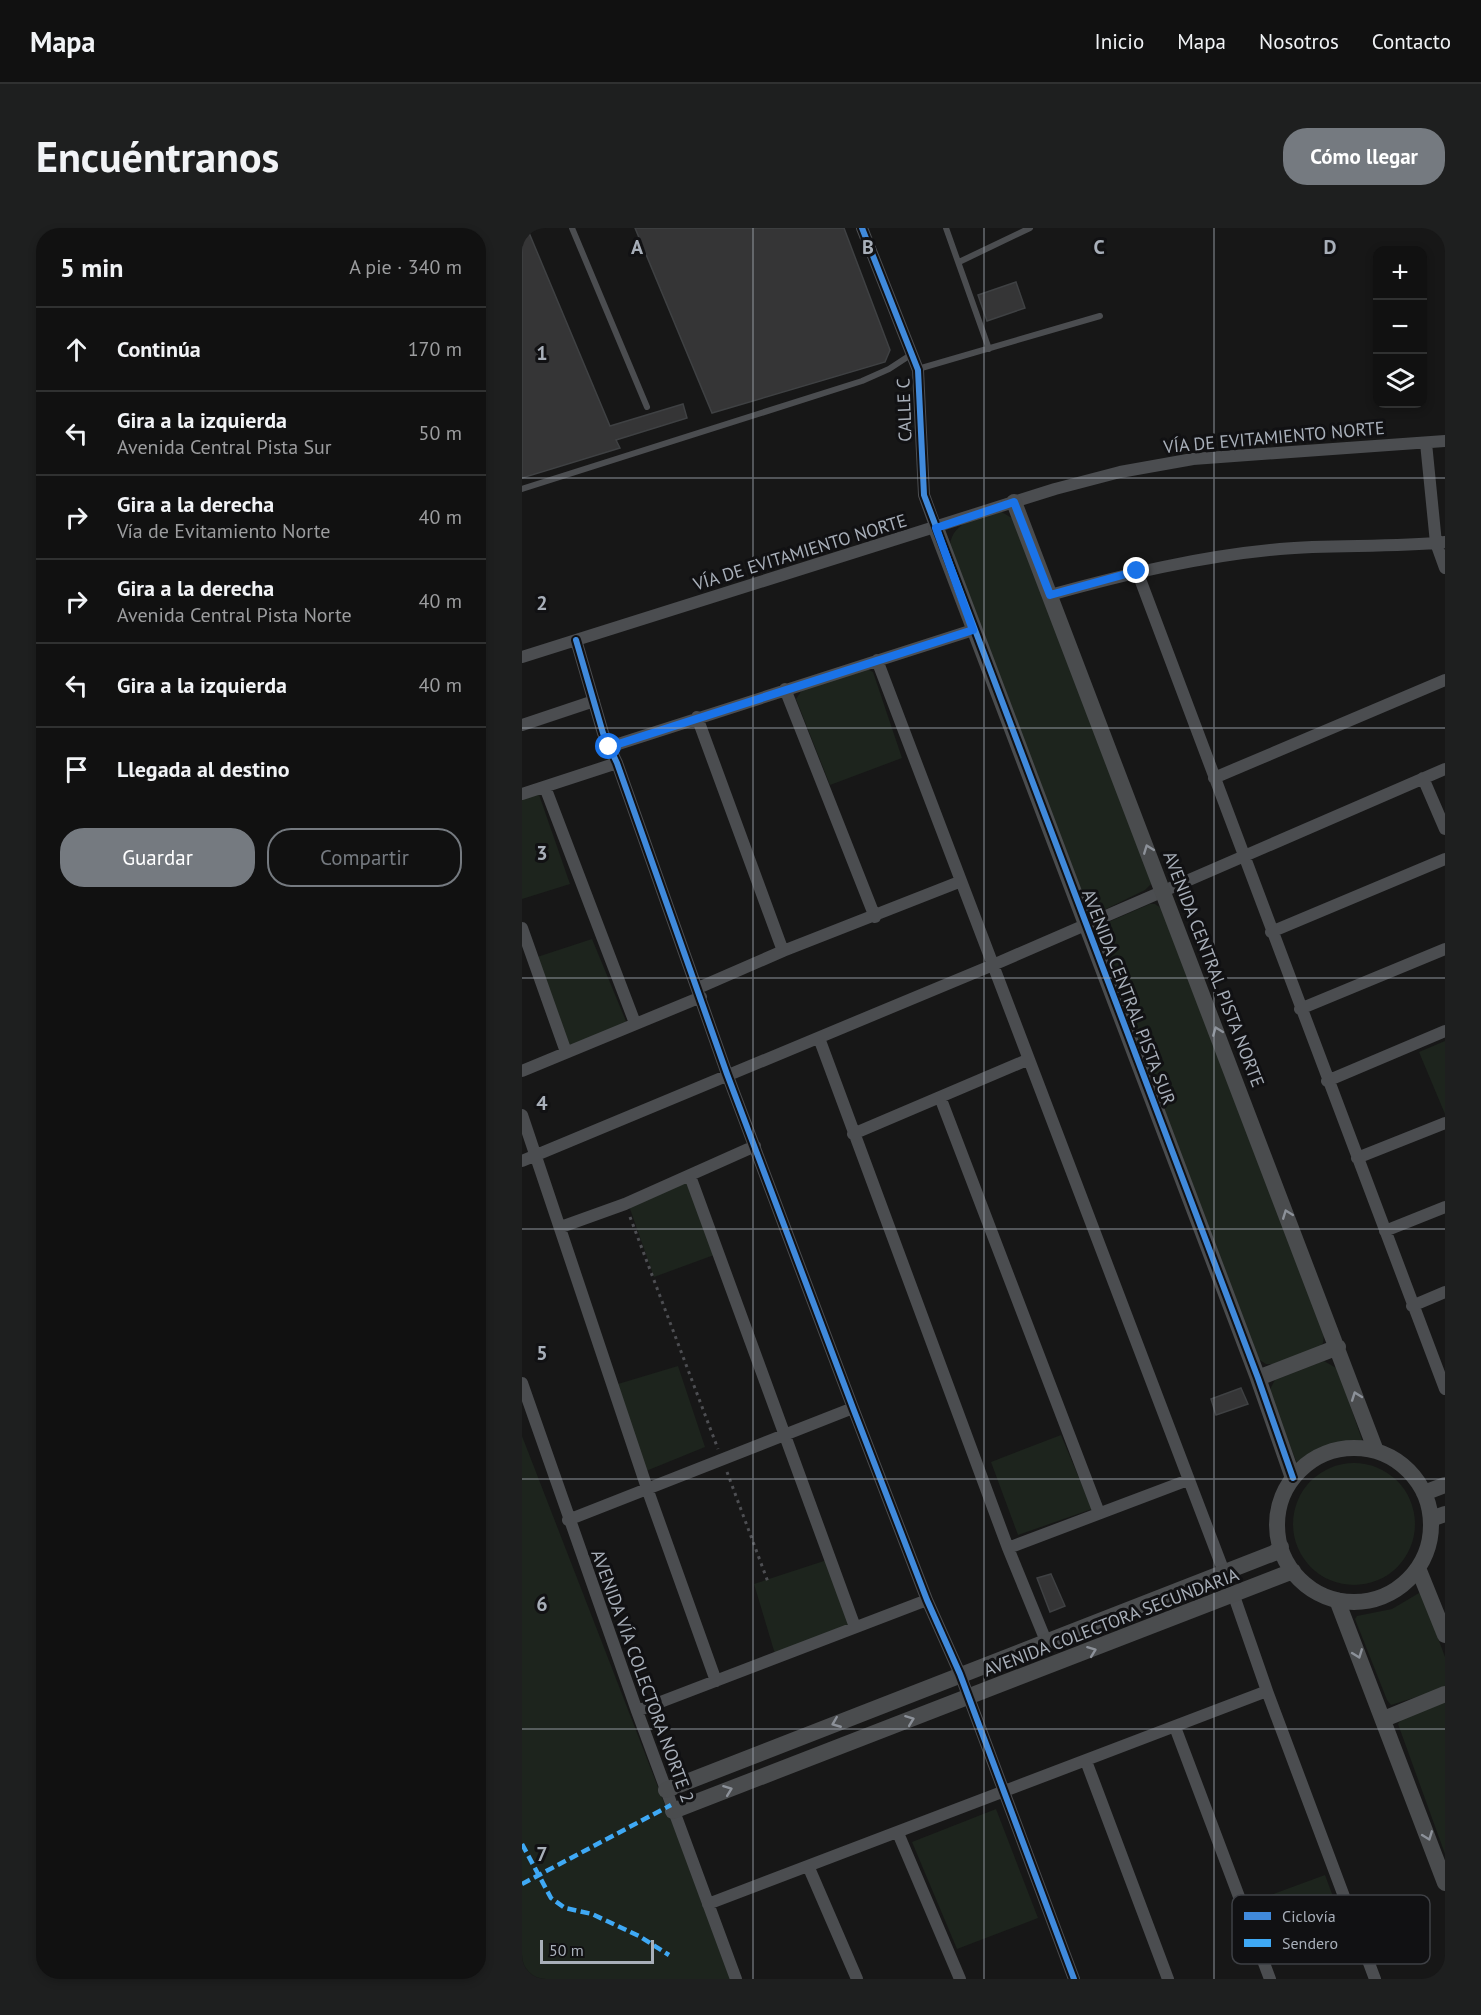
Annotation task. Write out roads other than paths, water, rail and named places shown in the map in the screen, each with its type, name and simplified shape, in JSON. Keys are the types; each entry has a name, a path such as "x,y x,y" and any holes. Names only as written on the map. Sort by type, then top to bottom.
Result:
{"street":[{"name":"CALLE C","path":"862,228 918,369 924,495 936,528"},
{"name":"VÍA DE EVITAMIENTO NORTE","path":"522,657 1014,502 1119,472 1193,459 1314,448 1445,441"},
{"path":"1426,443 1445,568"},
{"name":"AVENIDA CENTRAL PISTA NORTE","path":"1014,502 1376,1451"},
{"name":"AVENIDA CENTRAL PISTA SUR","path":"936,528 1258,1378 1293,1478"},
{"path":"1050,595 1137,571 1280,549 1440,542"},
{"path":"1137,571 1412,1306 1444,1382"},
{"path":"609,747 973,630"},
{"path":"576,640 609,747 617,763 728,1074 853,1408 927,1600 954,1666 960,1674 1074,1979"},
{"path":"877,660 959,882 993,965 1027,1060 1224,1572"},
{"path":"1214,778 1445,680"},
{"path":"785,689 875,917"},
{"path":"522,725 594,701"},
{"path":"697,717 783,951"},
{"path":"522,794 617,763"},
{"path":"522,1161 1085,926 1445,769"},
{"path":"1423,778 1445,829"},
{"path":"545,787 634,1023"},
{"path":"1271,932 1445,859"},
{"path":"522,1071 634,1023 783,951 875,917 959,882"},
{"path":"522,928 566,1052"},
{"path":"1300,1009 1445,949"},
{"path":"1327,1081 1445,1031"},
{"path":"819,1038 1008,1548 1046,1641"},
{"path":"853,1134 1027,1060"},
{"path":"940,1097 1099,1513"},
{"path":"522,1115 648,1491 716,1681"},
{"path":"1357,1158 1445,1123"},
{"path":"561,1227 625,1204 755,1146"},
{"path":"690,1176 855,1627"},
{"path":"1385,1231 1445,1207"},
{"path":"1412,1306 1445,1292"},
{"path":"1258,1378 1338,1347"},
{"name":"AVENIDA VÍA COLECTORA NORTE 2","path":"522,1383 568,1520 736,1979"},
{"path":"568,1520 648,1491 853,1408"},
{"path":"1358,1448 1376,1451 1394,1458 1408,1470 1438,1517 1429,1545 1418,1568 1403,1585 1383,1596 1360,1602 1337,1600 1320,1594 1293,1571 1281,1547 1277,1529 1278,1511 1284,1493 1293,1478 1306,1464 1322,1454 1340,1449 1358,1448"},
{"path":"1008,1548 1188,1480"},
{"path":"1424,1493 1445,1485"},
{"name":"AVENIDA COLECTORA SECUNDARIA","path":"666,1790 1274,1553 1281,1547"},
{"path":"1418,1568 1445,1635"},
{"name":"AVENIDA COLECTORA SECUNDARIA","path":"673,1811 1234,1596 1293,1571"},
{"path":"1234,1596 1344,1895"},
{"path":"637,1711 927,1600"},
{"path":"1337,1600 1445,1882"},
{"path":"708,1904 809,1868 1267,1691"},
{"path":"1383,1719 1445,1694"},
{"path":"1175,1727 1238,1895"},
{"path":"1086,1761 1168,1979"},
{"path":"898,1833 960,1979"},
{"path":"809,1868 857,1979"},
{"path":"1264,1964 1270,1979"},
{"path":"1369,1964 1375,1979"}],"lane":[{"path":"572,228 647,407"},
{"path":"946,228 989,349"},
{"path":"959,262 1030,228"},
{"path":"918,369 1100,316"},
{"path":"522,489 862,381 889,369 912,353"}]}
